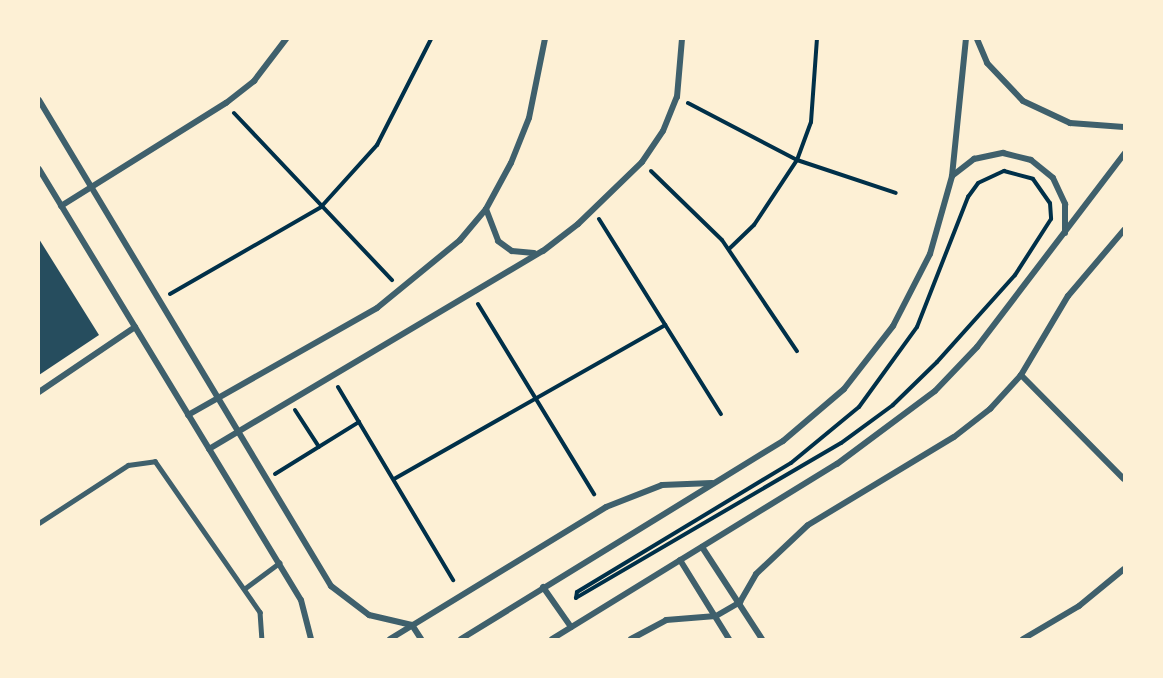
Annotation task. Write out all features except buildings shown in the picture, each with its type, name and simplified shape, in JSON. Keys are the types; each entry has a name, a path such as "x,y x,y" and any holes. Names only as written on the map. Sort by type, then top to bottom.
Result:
{"street":[{"path":"61,206 226,103 254,81 286,39"},
{"path":"188,415 402,291 486,209 529,118 545,39"},
{"path":"209,448 543,251 594,211 642,162 677,97 682,39"},
{"path":"461,639 543,586 783,441 844,389 879,344 930,254 952,176 966,39"},
{"path":"977,39 987,63 1023,100 1070,123 1124,127"},
{"path":"39,100 266,479 337,592 369,615 412,625 421,639"},
{"path":"952,176 975,159 1003,153 1031,160 1053,178 1061,196 1065,234"},
{"path":"552,639 837,464 935,391 977,347 1065,234 1094,188 1124,154"},
{"path":"39,169 301,600 311,639"},
{"path":"486,209 489,226 512,251 543,251"},
{"path":"631,639 666,620 716,616 740,602 756,574 808,525 954,437 1021,375 1068,296 1124,230"},
{"path":"39,392 135,327"},
{"path":"1021,375 1124,479"},
{"path":"390,639 606,507 662,485 712,483"},
{"path":"702,546 762,639"},
{"path":"680,560 729,639"},
{"path":"1023,639 1079,606 1124,569"},
{"path":"543,586 571,627"}],"lane":[{"path":"39,523 128,465 155,461 260,612 262,639"},
{"path":"244,589 279,563"}],"path":[{"path":"159,301 321,207 378,145 431,39"},
{"path":"729,249 754,225 797,160 812,122 819,72 817,39"},
{"path":"677,97 797,160 896,193"},
{"path":"226,103 402,291"},
{"path":"642,162 729,249 797,351"},
{"path":"594,211 721,414"},
{"path":"471,293 594,494"},
{"path":"394,479 664,325"},
{"path":"331,376 453,580"},
{"path":"289,400 319,447"},
{"path":"266,479 359,422"}]}
